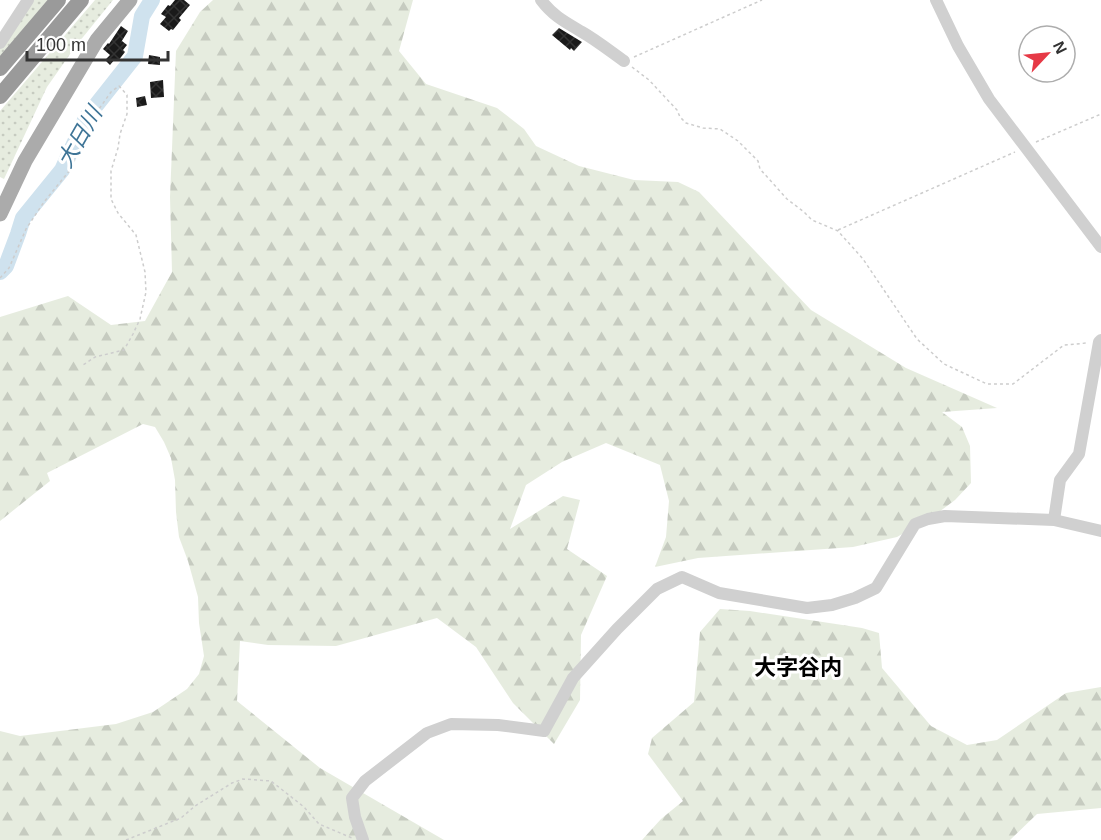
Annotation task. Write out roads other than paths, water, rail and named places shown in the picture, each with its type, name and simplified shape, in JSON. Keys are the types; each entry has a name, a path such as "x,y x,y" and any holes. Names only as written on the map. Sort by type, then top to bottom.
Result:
{"highway":[{"path":"0,68 58,0"},
{"path":"0,96 81,0"}],"main road":[{"path":"1,210 25,162 97,40 130,0"}],"street":[{"path":"0,43 28,0"},
{"path":"541,0 565,23 624,61"},
{"path":"936,0 958,46 989,99 1101,247"},
{"path":"1054,520 1060,480 1079,454 1100,341"},
{"path":"363,840 355,817 352,798 365,781 427,733 451,724 498,725 544,730 573,678 657,589 681,577 719,593 807,608 832,605 876,588 915,524 928,519 945,516 1054,520 1101,531"}],"waterway":[{"name":"大日川","path":"0,272 6,266 23,218 62,170 86,118 135,56 142,16 152,0"}],"district":[{"name":"大字谷内","path":"798,667"}]}
